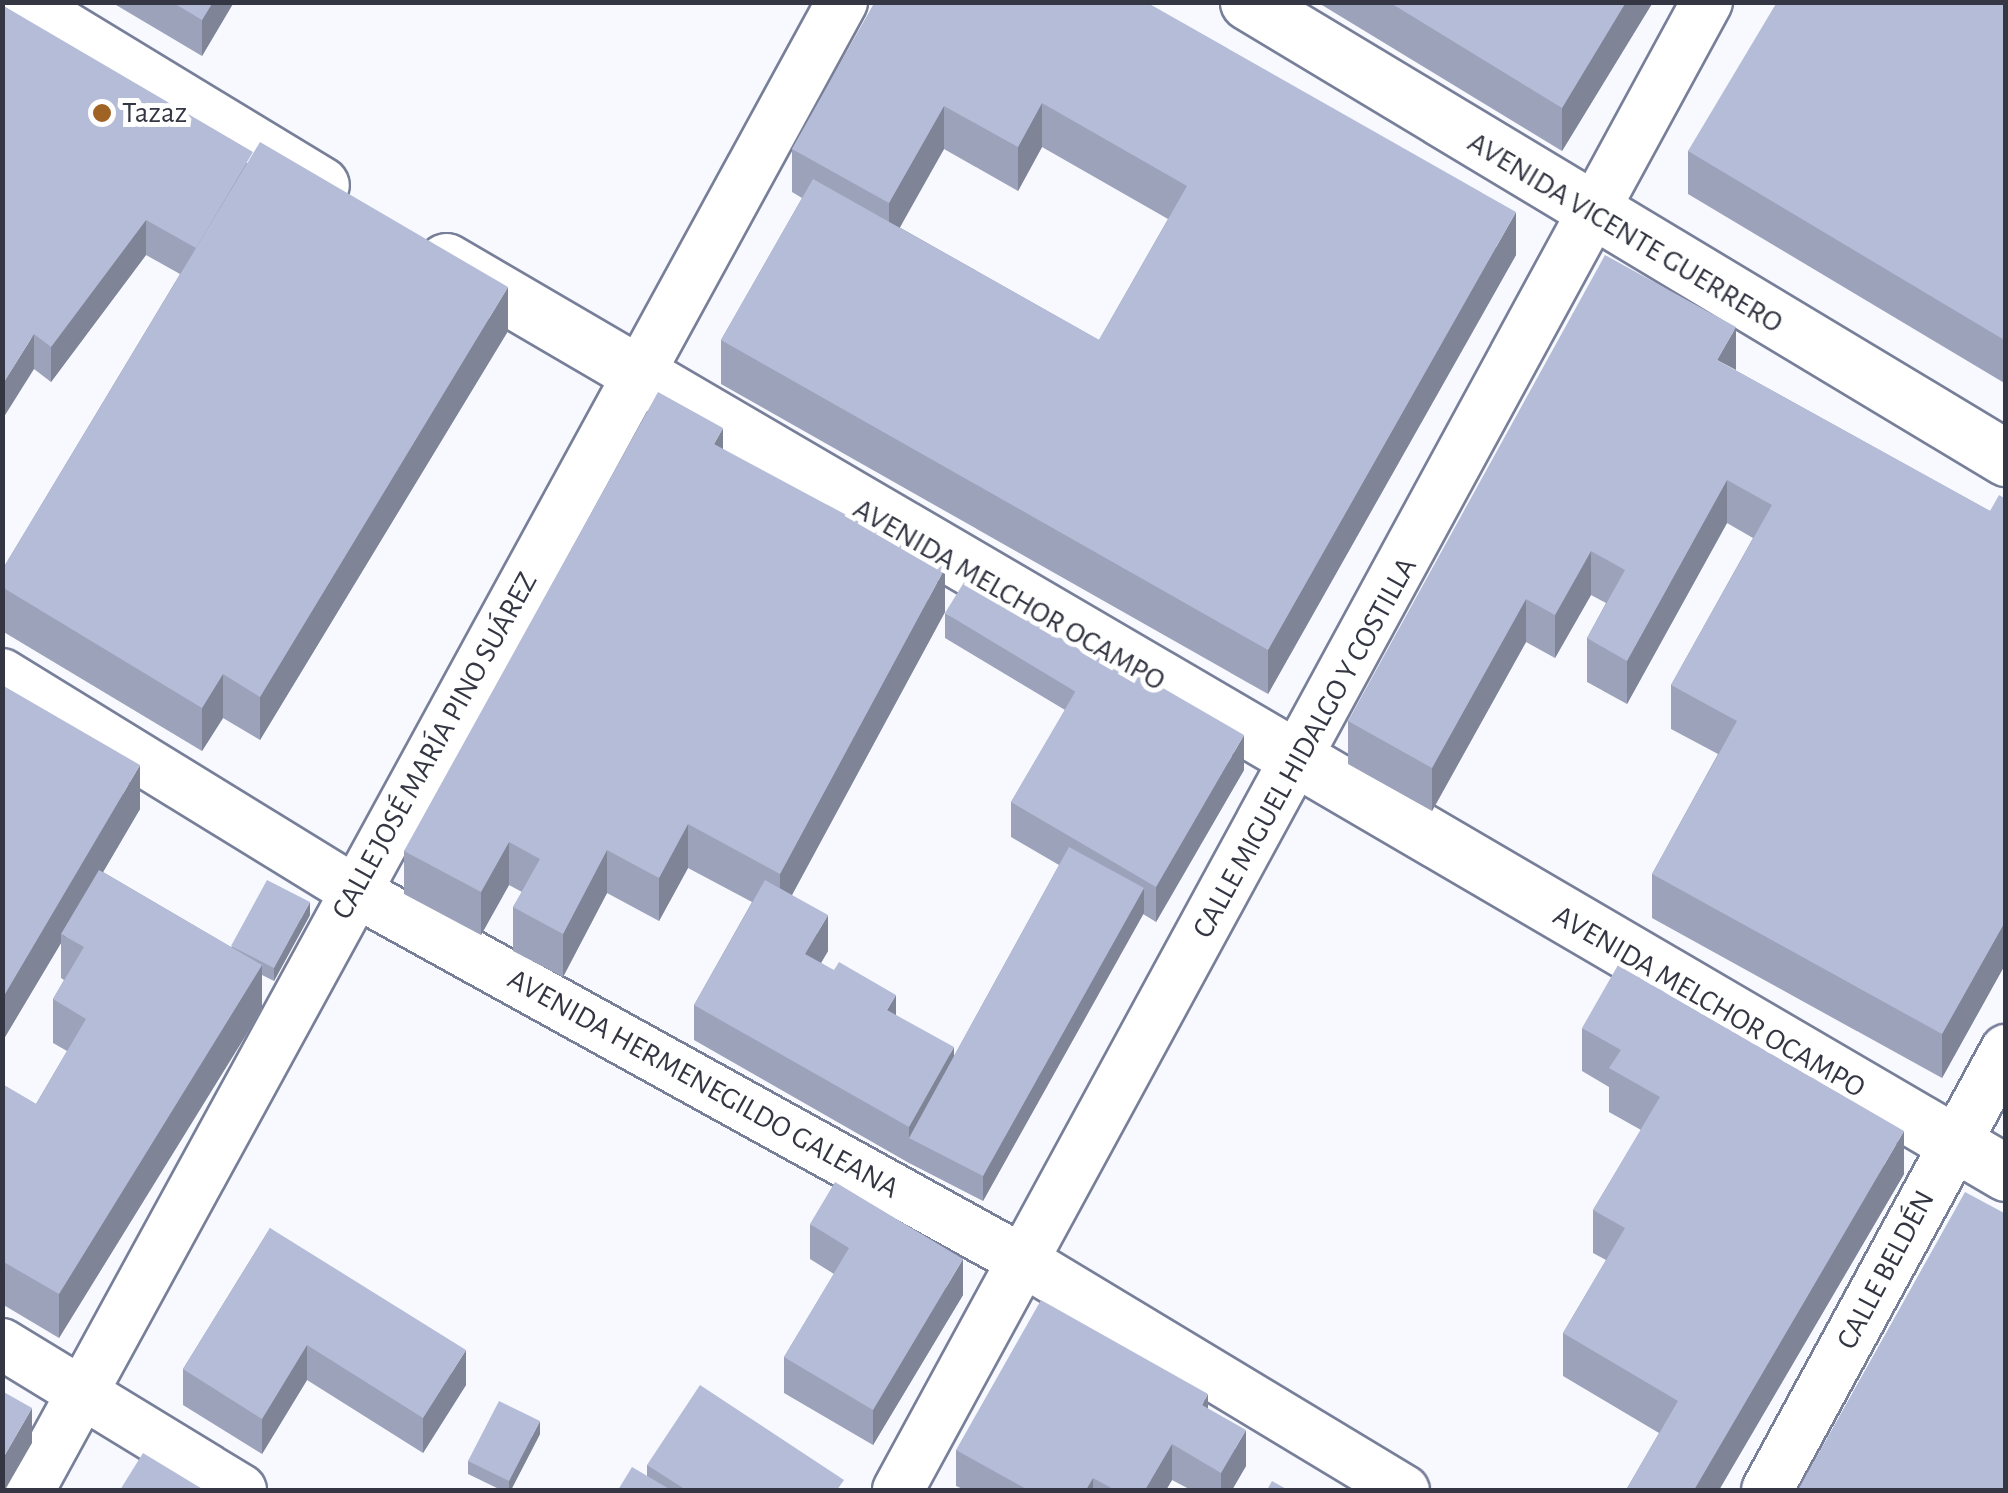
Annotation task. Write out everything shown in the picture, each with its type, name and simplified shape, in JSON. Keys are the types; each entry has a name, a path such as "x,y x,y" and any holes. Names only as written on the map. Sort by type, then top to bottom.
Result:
{"street":[{"name":"AVENIDA MELCHOR OCAMPO","path":"20,2 637,377 2006,1174"},
{"name":"CALLE JOSÉ MARÍA PINO SUÁREZ","path":"30,1490 842,2"},
{"name":"AVENIDA VICENTE GUERRERO","path":"1248,2 1592,216 2006,458"},
{"name":"CALLE MIGUEL HIDALGO Y COSTILLA","path":"898,1490 1298,764 1706,2"},
{"name":"AVENIDA HERMENEGILDO GALEANA","path":"2,674 356,892 1022,1260 1404,1490"},
{"name":"CALLE BELDÉN","path":"1767,1490 2006,1050"},
{"path":"2,1344 242,1490"}],"building":[{"path":"172,2 213,2 202,20"},
{"path":"875,2 1146,2 1516,212 1268,650 721,340 813,179 1099,340 1187,186 1042,103 1018,147 944,106 889,203 792,149"},
{"path":"1389,2 1626,2 1562,108"},
{"path":"1777,2 2006,2 2006,341 1688,151"},
{"path":"2,5 253,152 196,248 146,220 51,347 34,334 2,385"},
{"path":"260,142 508,287 260,697 223,674 202,708 2,587 2,570"},
{"path":"1605,255 1736,327 1717,360 1990,511 1999,495 2006,499 2006,920 1942,1034 1652,874 1737,721 1671,685 1772,505 1727,480 1627,661 1587,638 1625,570 1591,551 1555,615 1526,599 1432,768 1348,721"},
{"path":"658,392 723,428 714,444 945,568 780,874 688,824 659,878 607,850 563,934 513,907 540,859 509,842 481,892 404,851"},
{"path":"966,579 1095,659 1076,692 945,613"},
{"path":"1099,651 1244,735 1156,887 1011,802"},
{"path":"2,685 140,765 2,999"},
{"path":"1069,847 1144,888 983,1176 909,1138"},
{"path":"99,870 262,965 59,1294 2,1261 2,1084 36,1104 86,1019 53,999 84,947 61,934"},
{"path":"267,880 310,902 274,968 231,946"},
{"path":"765,880 828,915 805,954 834,970 839,962 896,995 887,1010 954,1047 909,1127 694,1005"},
{"path":"1618,965 1904,1131 1694,1490 1626,1490 1678,1401 1563,1333 1625,1228 1593,1210 1660,1097 1609,1068 1621,1050 1582,1028"},
{"path":"835,1182 963,1259 873,1410 784,1357 849,1248 810,1224"},
{"path":"1965,1192 2006,1214 2006,1490 1798,1490"},
{"path":"270,1228 466,1350 423,1418 307,1345 262,1419 183,1369"},
{"path":"1041,1300 1208,1394 1202,1405 1246,1430 1221,1473 1172,1444 1145,1490 1115,1490 1093,1478 1086,1490 1028,1490 956,1450"},
{"path":"700,1385 844,1480 837,1490 686,1490 647,1465"},
{"path":"2,1391 32,1408 2,1460"},
{"path":"499,1401 540,1421 509,1481 468,1461"},
{"path":"143,1453 204,1490 120,1490"},
{"path":"632,1467 671,1490 618,1490"},
{"path":"1272,1481 1288,1490 1267,1490"}],"place":[{"name":"Tazaz","path":"102,113"}]}
